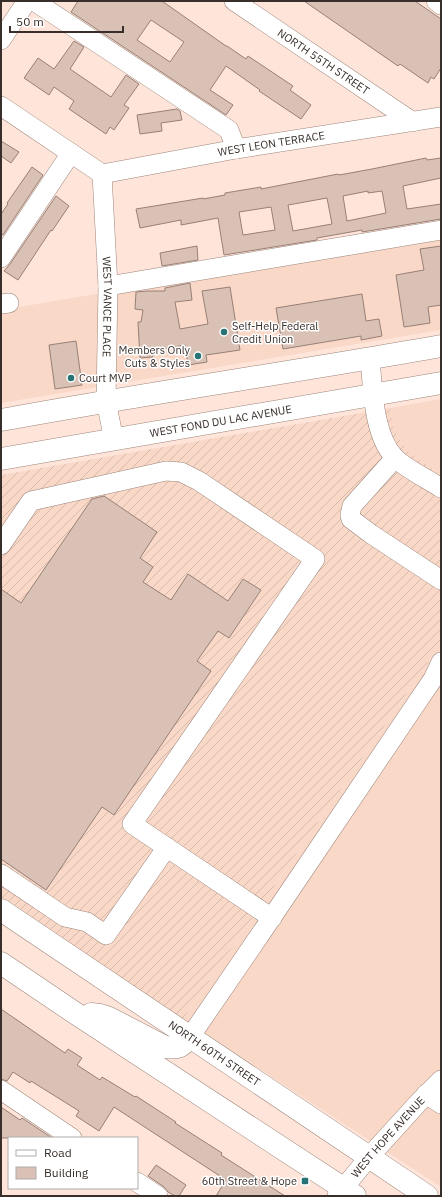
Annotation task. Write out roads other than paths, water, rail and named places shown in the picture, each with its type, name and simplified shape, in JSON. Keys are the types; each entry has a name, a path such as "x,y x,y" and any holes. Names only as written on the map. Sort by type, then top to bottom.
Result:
{"main road":[{"path":"1,420 106,401 370,359 441,346"},
{"name":"WEST FOND DU LAC AVENUE","path":"1,459 441,383"},
{"name":"NORTH 60TH STREET","path":"1,910 427,1196"},
{"path":"1,963 345,1194"},
{"path":"78,1015 100,1014 165,1047 175,1048 182,1046 190,1037"}],"street":[{"path":"1,40 27,1"},
{"path":"34,1 229,130 236,149"},
{"name":"NORTH 55TH STREET","path":"234,1 413,122"},
{"path":"436,1 441,5"},
{"path":"1,106 102,174"},
{"name":"WEST LEON TERRACE","path":"102,174 236,149 441,117"},
{"path":"1,258 71,153"},
{"name":"WEST VANCE PLACE","path":"102,174 108,286 106,401 114,440"},
{"path":"108,286 441,230"},
{"path":"370,359 379,428 386,447 396,458 441,488"},
{"path":"396,458 352,506 350,515 351,519 441,580"},
{"path":"1,545 31,501 166,471 181,472 200,481 315,559 132,824 272,918"},
{"path":"190,1037 433,679 441,662"},
{"path":"1,874 65,917 87,922 106,935 167,847"},
{"name":"WEST HOPE AVENUE","path":"345,1194 369,1157 434,1099 441,1080"},
{"path":"1,1090 71,1137"},
{"path":"138,1183 158,1196"}],"place":[{"name":"Self-Help Federal Credit Union","path":"224,332"},
{"name":"Members Only Cuts & Styles","path":"198,356"},
{"name":"Court MVP","path":"71,378"},
{"name":"60th Street & Hope","path":"305,1181"}]}
